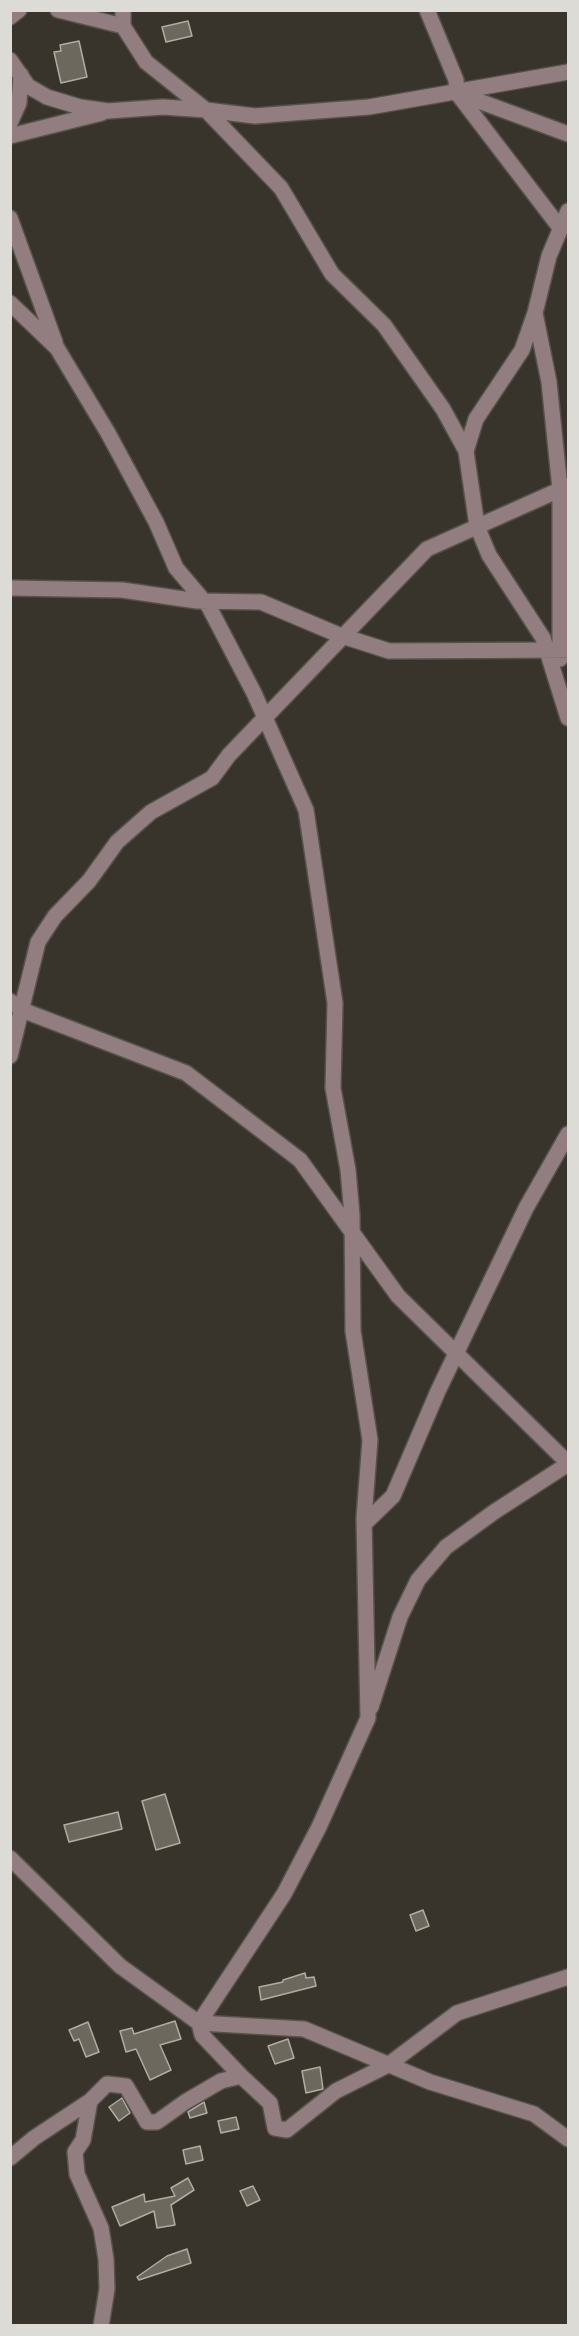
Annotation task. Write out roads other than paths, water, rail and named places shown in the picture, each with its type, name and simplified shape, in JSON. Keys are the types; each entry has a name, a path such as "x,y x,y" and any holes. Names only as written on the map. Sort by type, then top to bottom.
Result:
{"street":[{"path":"10,17 19,10"},
{"path":"58,10 123,26"},
{"path":"123,10 123,26 146,62 206,110 281,188 332,274 384,326 443,409 466,451 477,526 489,555 543,638 559,650"},
{"path":"427,10 456,80 457,93 561,229"},
{"path":"10,60 28,86 47,97 108,111"},
{"path":"10,136 108,111 163,107 255,116 369,107 568,72"},
{"path":"10,123 19,103 21,75"},
{"path":"457,93 568,134"},
{"path":"466,451 476,418 522,350 535,313 549,256 568,211"},
{"path":"10,218 57,348 108,433 156,522 176,567 205,601 254,693 306,810 335,1003 333,1088 348,1170 352,1232 353,1331 370,1440 364,1524 368,1718"},
{"path":"10,303 57,348"},
{"path":"535,313 549,382 564,488 556,679 568,718"},
{"path":"10,1056 16,1006 38,942 55,916 89,881 117,842 151,812 212,778 229,755 427,549 564,488"},
{"path":"10,588 122,590 205,601 261,602 344,637 389,651 559,650"},
{"path":"16,1006 186,1073 300,1160 398,1296 568,1463 494,1512 447,1547 418,1580 400,1617 368,1718 319,1827 284,1894 199,2023 202,2035 270,2103 275,2128 287,2130 336,2091 388,2065 457,2013 568,1977"},
{"path":"364,1524 393,1496 457,1353 526,1208 568,1134"},
{"path":"10,1858 120,1966 199,2023 304,2029 430,2082 534,2114 568,2139"},
{"path":"10,2158 34,2138 90,2101 107,2084 126,2086 147,2122 157,2122 220,2081 241,2076"},
{"path":"90,2101 83,2140 75,2152 77,2174 101,2228 106,2259 107,2289 101,2325"}]}
